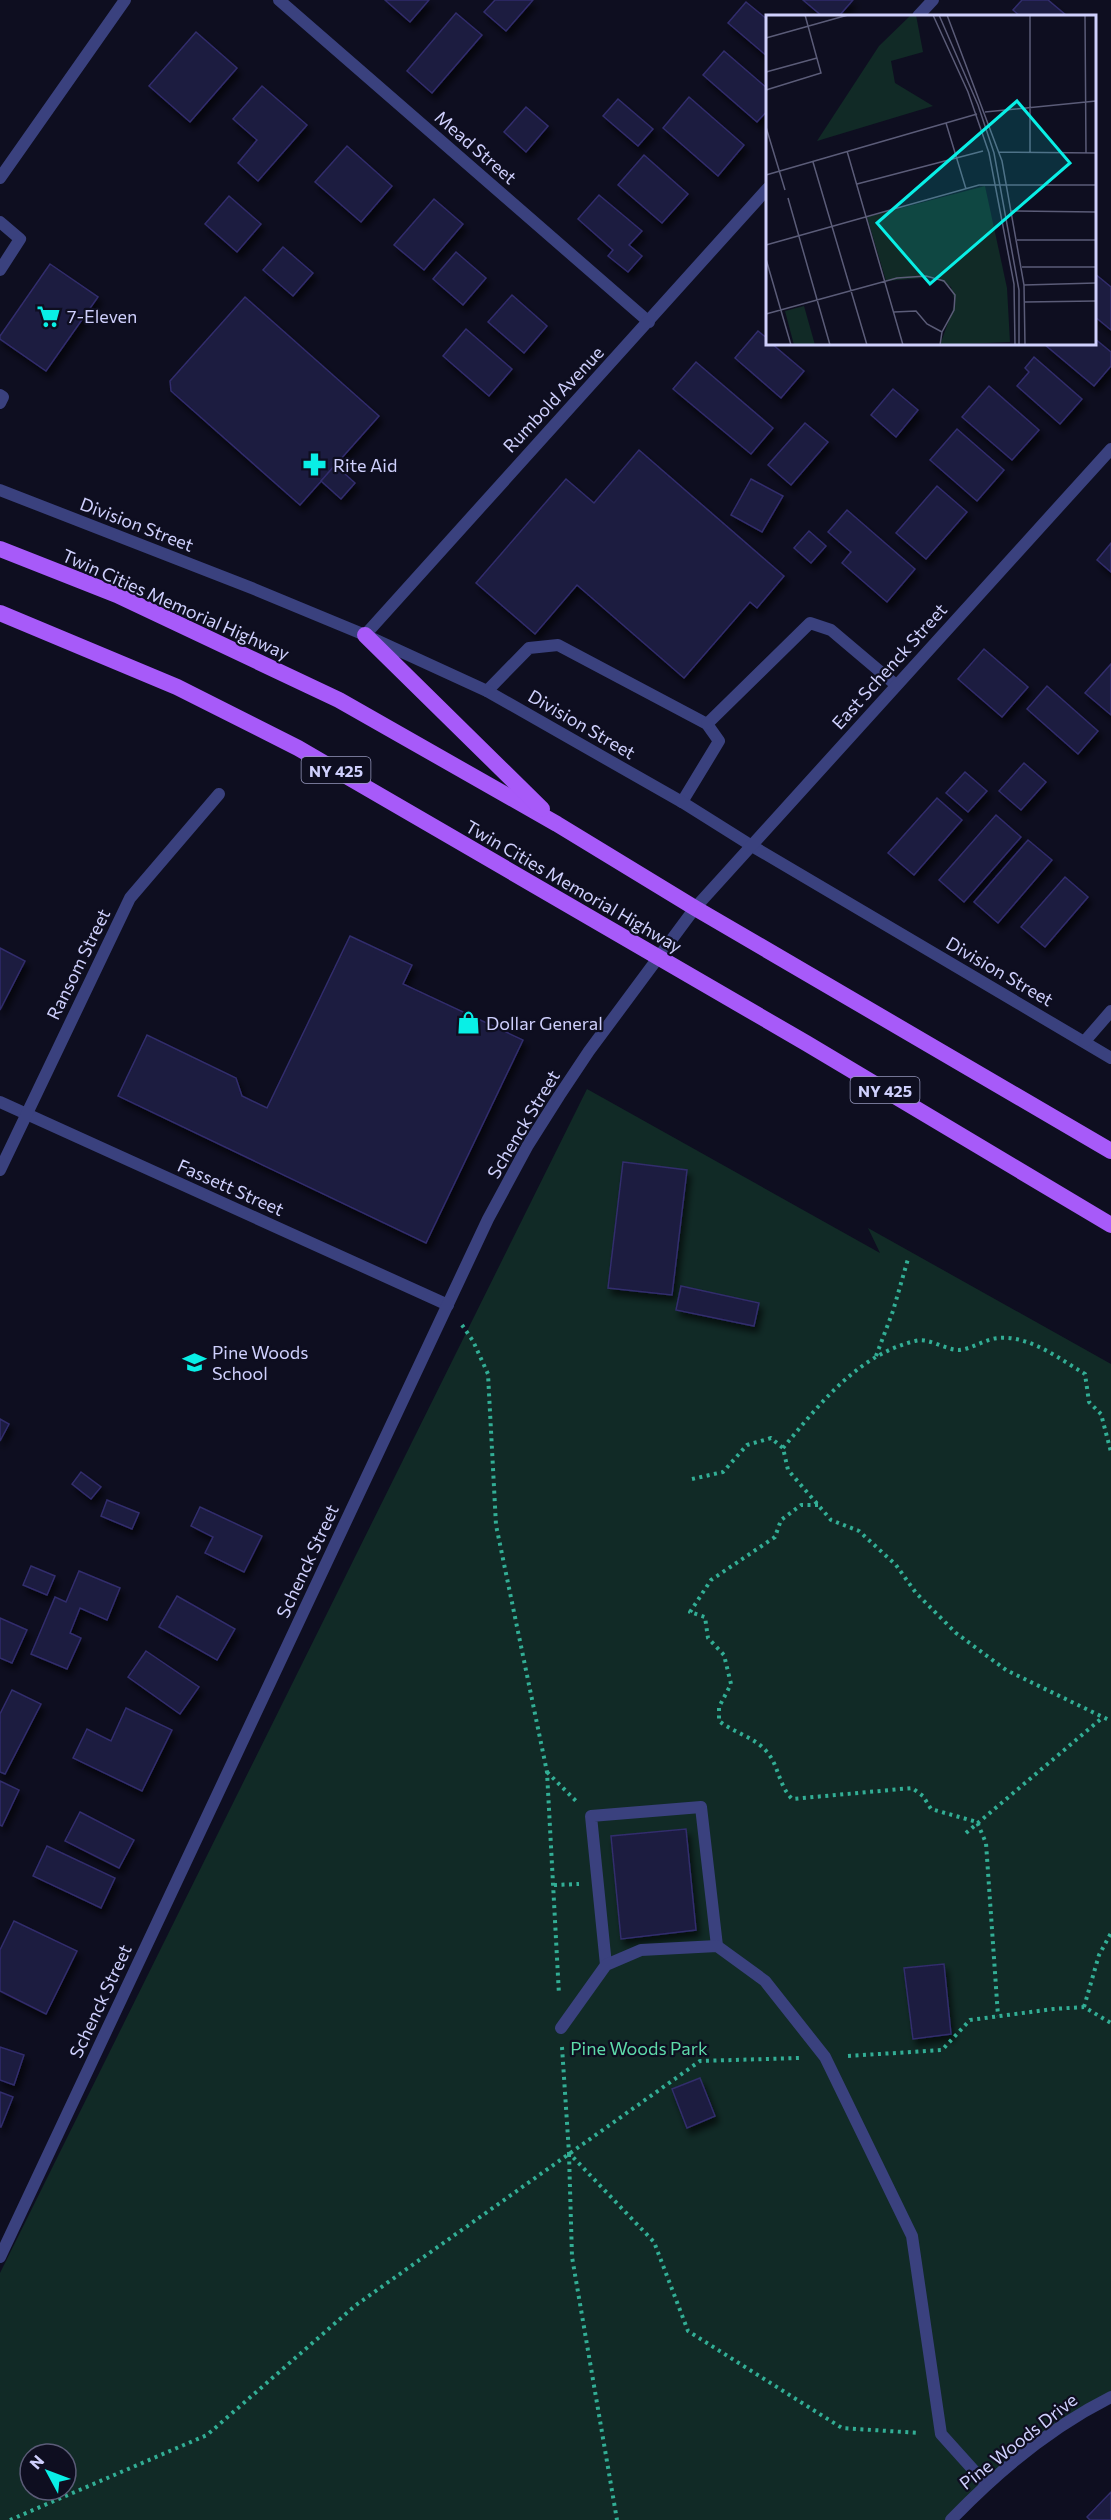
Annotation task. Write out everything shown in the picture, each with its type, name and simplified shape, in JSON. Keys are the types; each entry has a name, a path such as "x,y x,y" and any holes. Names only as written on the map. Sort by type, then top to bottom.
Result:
{"main road":[{"name":"Twin Cities Memorial Highway","path":"0,549 117,595 339,700 557,824 695,908 1111,1151"},
{"name":"Twin Cities Memorial Highway","path":"0,613 177,687 298,748 816,1049 1111,1225"},
{"path":"365,635 557,824"}],"street":[{"path":"0,178 125,0"},
{"name":"Mead Street","path":"279,0 649,322"},
{"path":"919,15 933,0"},
{"name":"Rumbold Avenue","path":"365,635 766,190"},
{"path":"0,222 20,239 0,270"},
{"path":"0,395 3,397 0,403"},
{"name":"East Schenck Street","path":"695,908 1111,449"},
{"name":"Division Street","path":"0,490 365,635 487,691 682,802 752,846 1111,1058"},
{"path":"707,724 810,623 831,630 896,685"},
{"path":"487,691 530,648 558,645 707,724 719,741 682,802"},
{"name":"Ransom Street","path":"0,1170 130,898 219,794"},
{"name":"Schenck Street","path":"0,2257 488,1219 528,1145 589,1051 695,908"},
{"path":"1084,1041 1111,1011"},
{"name":"Fassett Street","path":"0,1102 448,1305"},
{"path":"606,1965 591,1816 701,1807 717,1946"},
{"path":"561,2028 606,1965 641,1950 717,1946 765,1981 825,2057 912,2236 941,2434 986,2484"},
{"name":"Pine Woods Drive","path":"951,2520 986,2484 1080,2412 1111,2397"}],"path":[{"path":"875,1356 893,1311 908,1259"},
{"path":"783,1449 827,1395 875,1356 917,1340 959,1350 996,1338 1011,1338 1046,1351 1085,1374 1089,1402 1101,1414 1111,1452"},
{"path":"692,1479 723,1472 747,1445 771,1438 783,1449 788,1470 831,1520 859,1531 896,1564 916,1593 956,1633 1006,1670 1111,1721"},
{"path":"818,1505 801,1505 781,1520 775,1537 711,1580 690,1612 705,1617 708,1638 724,1655 731,1684 718,1707 719,1721 731,1731 750,1737 768,1753 783,1789 792,1798 912,1788 923,1796 931,1809 977,1822"},
{"path":"966,1833 1102,1718"},
{"path":"547,1772 591,1816"},
{"path":"977,1822 986,1843 998,2016"},
{"path":"1084,2007 1100,1955 1111,1933"},
{"path":"10,2520 207,2435 356,2305 700,2061 942,2050 970,2020 1084,2007 1111,2024"},
{"path":"569,2153 572,2257 617,2520"}],"green space":[{"name":"Pine Woods Park","path":"587,1089 880,1253 868,1228 1111,1364 1111,2397 1080,2412 951,2520 0,2520 0,2273"}],"building":[{"path":"385,0 429,0 410,22"},
{"path":"495,0 533,0 506,31 484,12"},
{"path":"803,0 853,0 840,15 821,15"},
{"path":"1022,0 1048,0 1066,15 1019,15 1013,10"},
{"path":"746,2 766,18 766,55 728,23"},
{"path":"456,13 482,35 432,93 407,71"},
{"path":"196,32 237,68 190,122 149,86"},
{"path":"724,51 766,87 766,112 757,122 703,75"},
{"path":"262,86 307,125 258,181 238,163 257,140 233,119"},
{"path":"689,97 744,145 718,176 663,128"},
{"path":"618,99 653,129 638,146 603,116"},
{"path":"526,107 548,126 526,152 504,132"},
{"path":"347,146 392,186 361,222 315,182"},
{"path":"644,155 688,194 662,223 618,185"},
{"path":"599,195 642,231 629,245 642,256 628,272 608,256 613,250 578,219"},
{"path":"229,196 261,224 237,252 205,224"},
{"path":"434,199 463,224 424,270 394,245"},
{"path":"283,247 313,273 293,296 263,270"},
{"path":"456,252 486,278 463,305 433,279"},
{"name":"7-Eleven","path":"50,264 98,297 46,371 0,339 0,336"},
{"path":"1096,275 1111,287 1111,330 1096,318"},
{"path":"512,295 547,326 524,353 488,322"},
{"name":"Rite Aid","path":"245,297 379,416 300,505 171,391 170,381"},
{"path":"466,329 512,369 489,396 443,356"},
{"path":"758,331 766,337 766,345 773,345 804,371 781,398 735,358"},
{"path":"1096,340 1111,352 1111,366 1094,386 1045,345 1096,345"},
{"path":"1034,357 1082,399 1060,424 1017,386 1029,372 1025,368"},
{"path":"696,362 773,428 751,454 673,389"},
{"path":"989,386 1039,430 1012,460 962,417"},
{"path":"893,389 918,410 896,437 871,415"},
{"path":"805,423 828,442 791,485 768,465"},
{"path":"957,429 1004,470 977,501 930,460"},
{"path":"639,450 784,576 757,608 750,602 684,678 577,585 535,634 476,583 566,479 594,503"},
{"path":"335,465 355,483 341,499 321,481"},
{"path":"751,479 783,496 762,532 731,515"},
{"path":"937,486 967,512 926,559 896,533"},
{"path":"847,510 915,569 887,602 842,563 851,552 828,532"},
{"path":"809,531 826,546 811,563 794,548"},
{"path":"1111,543 1111,572 1097,560"},
{"path":"984,649 1028,687 1002,717 958,679"},
{"path":"1111,664 1111,715 1085,693"},
{"path":"1047,686 1098,731 1078,754 1027,709"},
{"path":"1024,763 1046,782 1021,810 999,791"},
{"path":"965,772 987,791 968,812 946,793"},
{"path":"937,798 962,820 914,875 888,853"},
{"path":"996,815 1021,837 964,902 939,880"},
{"path":"1028,840 1052,860 998,923 974,902"},
{"path":"1065,877 1088,897 1045,947 1021,927"},
{"path":"350,936 412,965 403,984 523,1040 426,1243 118,1096 147,1035 236,1078 242,1096 267,1108"},
{"path":"0,948 25,961 0,1010"},
{"path":"623,1162 687,1170 672,1295 608,1288"},
{"path":"681,1286 759,1303 754,1326 676,1310"},
{"path":"0,1419 9,1424 0,1441"},
{"path":"81,1472 101,1487 91,1499 72,1484"},
{"path":"107,1500 139,1513 132,1529 101,1516"},
{"path":"200,1507 262,1536 244,1572 205,1553 213,1537 191,1526"},
{"path":"31,1566 55,1576 47,1595 23,1585"},
{"path":"79,1571 120,1588 107,1620 80,1608 70,1633 81,1638 67,1669 31,1654 55,1597 66,1602"},
{"path":"177,1596 235,1629 217,1660 159,1627"},
{"path":"0,1618 27,1630 12,1663 0,1658"},
{"path":"146,1651 199,1687 180,1714 128,1677"},
{"path":"12,1690 41,1704 5,1774 0,1772 0,1714"},
{"path":"126,1708 172,1730 142,1791 73,1758 87,1729 111,1741"},
{"path":"0,1781 19,1790 2,1826 0,1825"},
{"path":"80,1812 134,1840 119,1868 65,1841"},
{"path":"686,1829 696,1930 621,1939 611,1836"},
{"path":"47,1846 115,1878 101,1908 33,1876"},
{"path":"14,1921 77,1951 46,2014 0,1991 0,1950"},
{"path":"944,1964 951,2034 913,2039 904,1968"},
{"path":"0,2047 24,2055 14,2085 0,2080"},
{"path":"700,2078 715,2116 687,2128 672,2089"},
{"path":"0,2092 13,2097 1,2127 0,2127"},
{"path":"1111,2492 1111,2520 1090,2520 1087,2517"}],"place":[{"name":"7-Eleven","path":"49,316"},
{"name":"Rite Aid","path":"315,465"},
{"name":"Dollar General","path":"468,1023"},
{"name":"Pine Woods School","path":"194,1362"}]}
